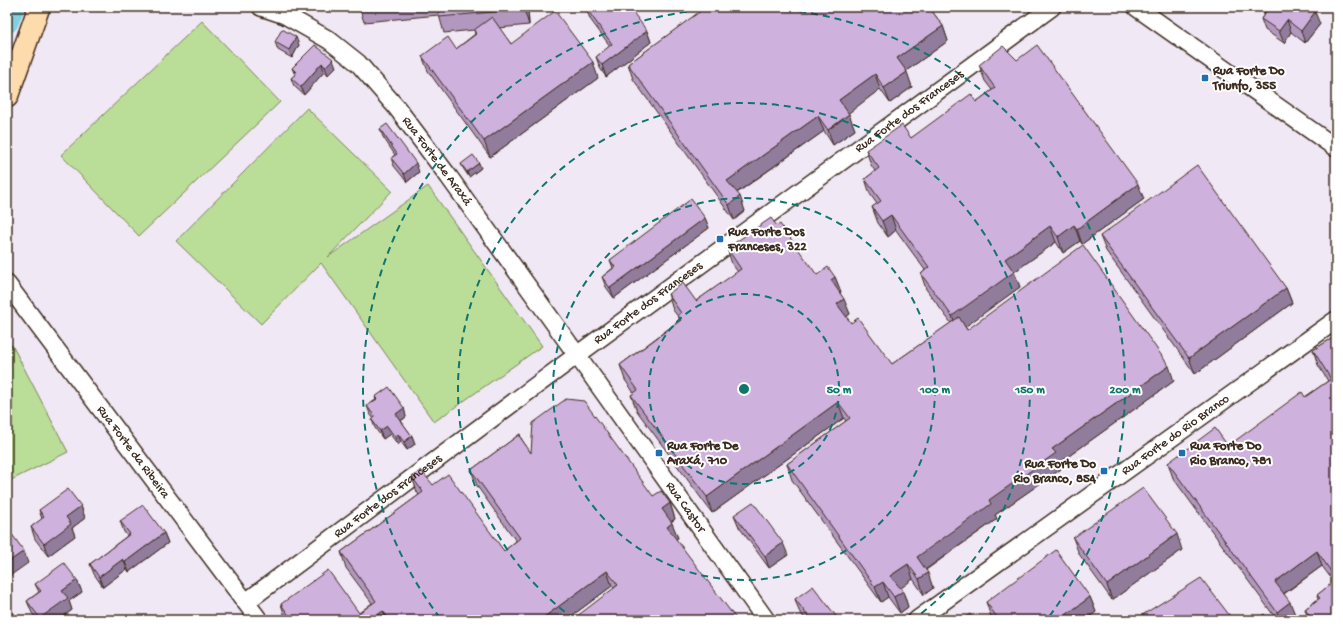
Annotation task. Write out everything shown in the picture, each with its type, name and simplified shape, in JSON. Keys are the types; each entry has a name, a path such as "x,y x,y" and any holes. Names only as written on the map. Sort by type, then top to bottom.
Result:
{"main road":[{"path":"7,98 39,7"}],"street":[{"name":"Rua Forte de Araxá","path":"261,7 285,15 329,40 358,63 397,108 435,158 578,355"},
{"name":"Rua Forte dos Franceses","path":"246,602 578,355 1052,7"},
{"path":"1136,7 1336,148"},
{"name":"Rua Forte da Ribeira","path":"7,284 259,620"},
{"name":"Rua Forte do Rio Branco","path":"916,620 1336,320"},
{"name":"Rua Castor","path":"578,355 766,620"}],"green space":[{"path":"202,21 280,102 139,236 61,155"},
{"path":"307,108 392,191 328,257 428,186 542,346 434,422 321,263 261,324 176,241"},
{"path":"12,345 68,452 7,482 7,348"}],"building":[{"path":"438,7 523,7 524,9 439,17"},
{"path":"629,7 647,31 602,65 596,57 612,44 586,8"},
{"path":"706,7 929,7 943,26 897,58 907,72 884,88 875,74 839,100 849,114 828,130 818,116 727,181 740,196 729,205 628,64"},
{"path":"1269,7 1309,7 1315,12 1301,31 1287,20 1279,31 1261,19"},
{"path":"555,11 593,62 484,141 422,56 448,37 456,49 476,34 474,30 492,17 511,44"},
{"path":"282,29 296,37 289,50 275,42"},
{"path":"315,45 333,59 325,67 322,63 301,87 291,78 297,73 292,68"},
{"path":"1037,45 1138,184 1077,229 1074,225 1058,237 1050,226 1005,259 1014,272 952,316 921,274 929,267 891,215 882,221 872,207 881,201 865,179 879,168 866,150 902,125 911,138 971,94 976,102 995,88 979,65 1003,46 1017,60"},
{"path":"387,124 416,163 404,174 391,158 397,154 380,129"},
{"path":"473,155 479,163 467,172 461,164"},
{"path":"1197,165 1286,288 1189,358 1100,236"},
{"path":"691,199 705,218 610,288 602,277 615,267 610,260"},
{"path":"771,218 777,226 780,224 817,275 828,267 835,277 831,280 844,299 837,304 851,323 858,318 892,364 959,317 967,330 1083,245 1169,366 1052,449 1056,453 989,500 991,504 917,557 928,573 919,579 908,564 890,576 903,591 894,597 883,582 875,587 787,464 850,418 838,402 707,497 631,395 638,390 620,365 681,320 678,315 681,313 668,294 683,283 696,301 741,269 727,248"},
{"path":"1336,336 1336,541 1331,545 1336,553 1336,579 1317,551 1275,582 1290,602 1277,612 1168,463 1215,428 1228,446 1302,392 1305,397 1331,379 1313,350"},
{"path":"389,387 404,408 396,414 412,436 404,442 398,434 395,437 387,426 380,431 372,420 375,417 367,406 377,399 375,397"},
{"path":"566,399 584,401 653,496 661,491 670,503 662,509 672,523 667,527 737,620 572,620 618,585 607,571 540,620 390,620 383,611 370,620 292,620 281,604 328,570 359,613 376,601 341,552 423,492 412,477 421,470 433,485 448,474 504,551 520,538 471,470 520,434 520,437 531,453 533,423"},
{"path":"1143,488 1177,534 1107,585 1073,538"},
{"path":"68,489 81,506 66,517 71,524 44,544 31,527 44,517 39,510"},
{"path":"753,502 783,543 765,556 734,515"},
{"path":"143,505 164,533 125,562 123,559 99,577 90,564 130,534 120,521"},
{"path":"11,533 24,551 7,563 7,536"},
{"path":"1056,550 1090,597 1059,620 999,620 986,602"},
{"path":"64,563 77,580 62,591 68,598 40,618 27,601 41,591 35,584"},
{"path":"1201,578 1233,620 1136,619"},
{"path":"1336,580 1336,620 1312,620 1305,609 1320,598 1317,595"},
{"path":"813,586 839,620 811,620 795,599"},
{"path":"7,606 18,620 7,620"},
{"path":"970,614 974,620 961,620"},
{"path":"1264,614 1269,620 1256,620"}],"waterway":[{"path":"7,22 13,7"}],"place":[{"name":"Rua Forte Do Triunfo, 355","path":"1205,78"},
{"name":"Rua Forte Dos Franceses, 322","path":"720,239"},
{"name":"Rua Forte De Araxá, 710","path":"659,453"},
{"name":"Rua Forte Do Rio Branco, 781","path":"1182,453"},
{"name":"Rua Forte Do Rio Branco, 854","path":"1104,471"}]}
